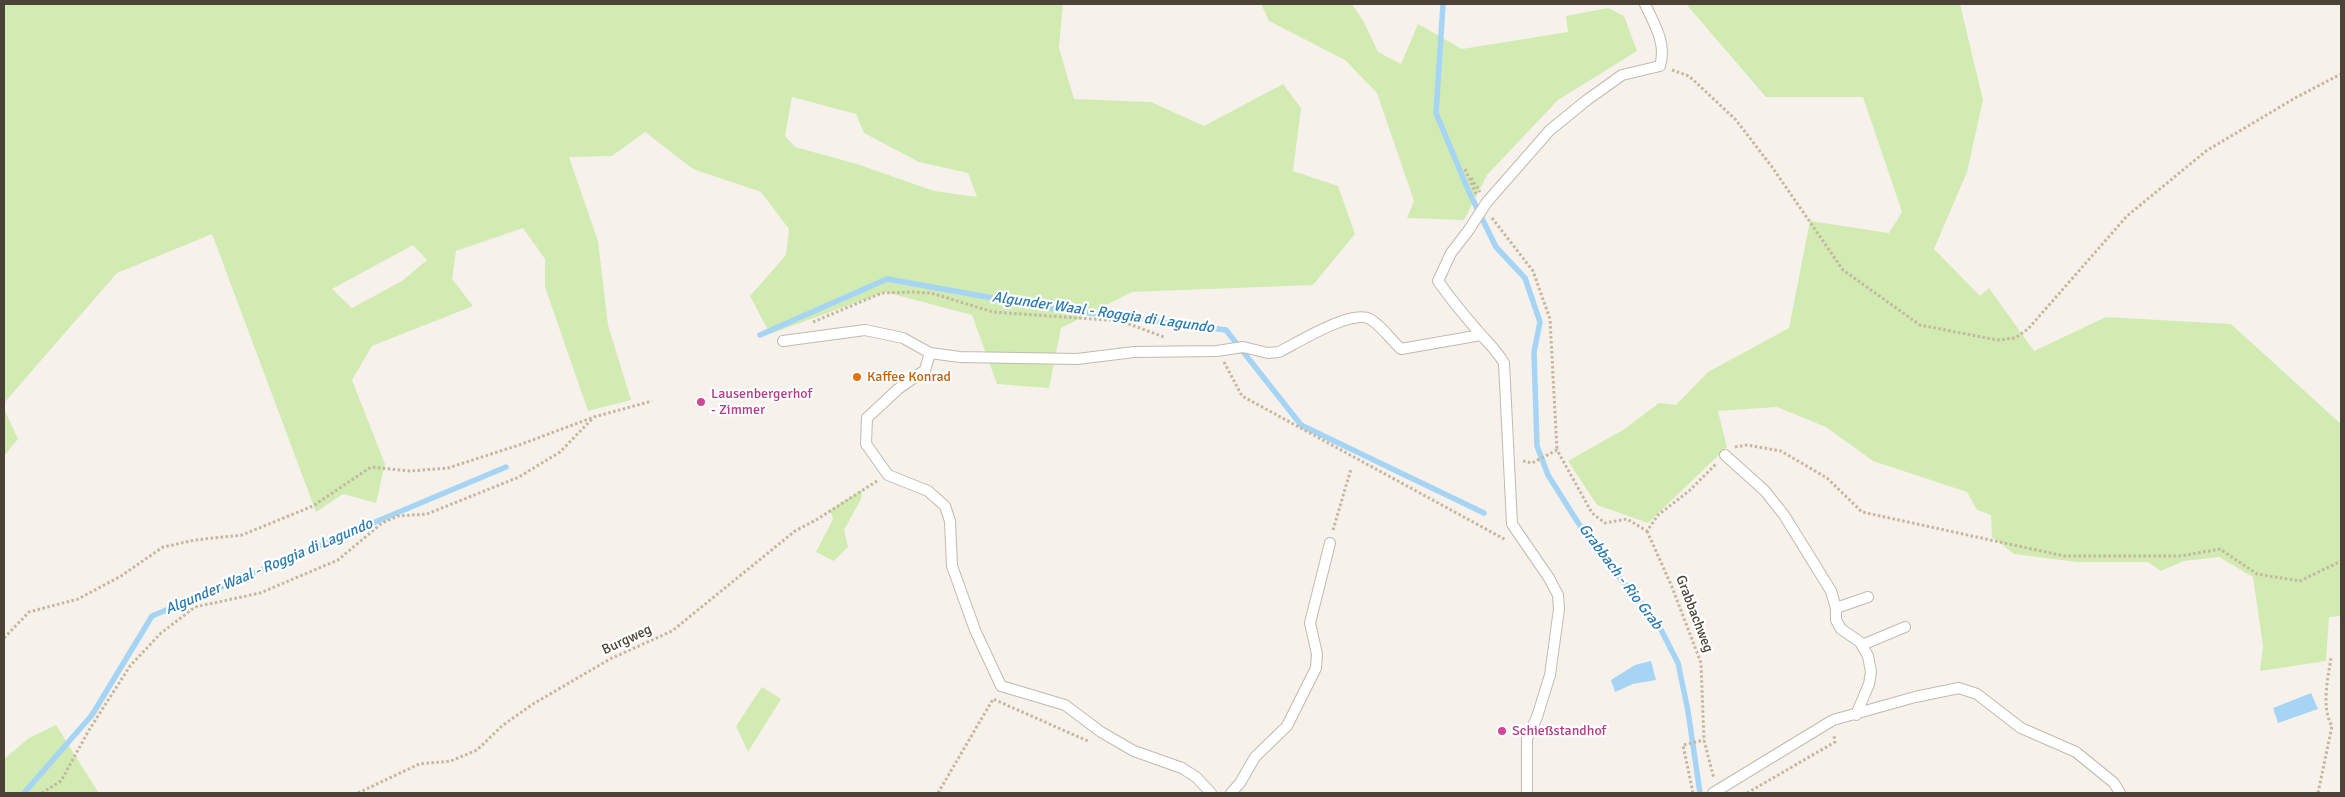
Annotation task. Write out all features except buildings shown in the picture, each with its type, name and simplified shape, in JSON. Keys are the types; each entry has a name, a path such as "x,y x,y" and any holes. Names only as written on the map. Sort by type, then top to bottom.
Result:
{"lane":[{"path":"1527,793 1527,738 1537,717 1550,675 1559,609 1558,595 1549,578 1512,524 1508,474 1504,363 1494,346 1481,335 1438,281 1451,253 1550,130 1622,75 1660,66 1664,53 1661,41 1645,4"},
{"path":"783,342 865,330 903,338 930,353 960,357 1077,359 1134,352 1217,351 1243,347 1268,353 1279,352 1345,320 1362,316 1370,319 1401,349 1481,335"},
{"path":"930,353 925,370 898,389 866,418 866,444 888,475 928,491 945,506 950,521 952,566 975,630 1001,686 1066,705 1102,732 1134,750 1182,768 1196,776 1211,793"},
{"path":"1725,455 1765,491 1784,515 1831,591 1836,608 1836,620 1841,629 1862,645 1868,656 1871,672 1869,684 1856,715"},
{"path":"1231,793 1240,783 1255,757 1286,726 1316,668 1317,654 1310,623 1330,543"},
{"path":"1836,608 1868,597"},
{"path":"1862,645 1905,627"},
{"path":"1719,788 1833,720 1915,697 1959,688 1977,694 2021,728 2076,752 2114,783 2120,793"}],"path":[{"path":"1660,66 1689,76 1736,120 1772,167 1842,270 1920,325 1998,340 2015,338 2028,329 2127,216 2206,151 2295,98 2341,74"},
{"path":"1477,195 1465,170 1487,206 1533,271 1550,319 1557,450 1592,513 1605,523 1627,519 1647,531 1658,515 1689,491 1733,447 1747,445 1781,450 1827,478 1862,512 2064,556 2180,556 2220,549 2257,574 2300,581 2341,561"},
{"path":"809,324 882,293 913,292 931,293 993,312 1121,321 1165,338"},
{"path":"1217,351 1242,396 1512,543 1525,545"},
{"path":"4,638 29,612 78,599 121,576 163,548 195,540 242,535 313,506 371,467 410,471 448,468 519,445 594,417 652,402"},
{"path":"42,793 61,781 89,730 130,666 161,633 195,607 260,593 338,560 382,523 390,519 398,516 428,514 519,477 560,452 594,417"},
{"path":"1532,463 1557,450"},
{"path":"1330,543 1351,469"},
{"name":"Burgweg","path":"358,793 419,764 451,761 476,750 503,725 533,704 615,656 672,631 795,531 888,475"},
{"name":"Grabbachweg","path":"1647,531 1672,587 1701,663 1704,740 1714,780 1719,788"},
{"path":"2318,793 2332,726 2328,719 2327,689 2331,658"},
{"path":"938,793 993,699 1096,746"},
{"path":"1748,793 1835,742 1833,720"},
{"path":"1693,793 1683,745 1704,740"}],"green space":[{"path":"4,4 1063,4 1059,48 1074,99 1151,102 1204,126 1283,84 1301,108 1293,171 1338,186 1355,234 1313,285 1132,292 1061,328 1049,388 997,384 972,315 885,292 770,334 750,296 786,255 789,229 761,192 693,169 645,132 612,156 569,157 598,241 608,325 631,400 588,411 545,287 545,259 523,228 456,251 452,279 473,306 372,346 352,380 385,464 376,503 343,494 316,512 212,234 117,273 4,403","holes":["792,97 856,114 864,133 919,162 968,173 977,197 934,191 857,164 795,147 785,136","413,245 427,260 402,281 352,308 332,289"]},
{"path":"1261,4 1352,4 1364,22 1378,52 1401,64 1418,24 1462,49 1568,32 1566,16 1608,8 1624,16 1637,51 1558,100 1487,175 1464,220 1407,218 1414,201 1377,93 1345,60 1269,21"},
{"path":"1686,4 1960,4 1983,100 1967,172 1934,249 1980,296 1989,288 2034,351 2106,317 2231,324 2341,424 2341,616 2329,617 2326,661 2260,671 2263,646 2253,577 2219,557 2184,561 2161,571 2148,562 2077,562 2014,554 1992,537 1991,515 1977,510 1967,492 1873,461 1826,427 1777,407 1718,411 1727,447 1648,523 1597,505 1568,461 1623,430 1659,403 1676,405 1708,372 1789,328 1810,221 1889,233 1902,212 1863,97 1766,97"},
{"path":"4,409 18,439 4,456"},
{"path":"862,490 861,499 844,530 848,547 834,561 816,552 833,519 830,510"},
{"path":"762,687 781,699 748,752 736,726"},
{"path":"56,725 98,792 4,793 4,759 29,738"}],"water":[{"path":"1651,661 1656,680 1633,684 1615,692 1611,680 1635,665"},
{"path":"2311,693 2318,709 2278,723 2273,708"}],"waterway":[{"name":"Grabbach - Rio Grab","path":"1443,4 1436,113 1469,192 1496,247 1525,278 1540,322 1534,352 1537,446 1548,475 1594,548 1656,620 1678,663 1688,711 1700,793"},
{"name":"Algunder Waal - Roggia di Lagundo","path":"760,335 887,279 1049,308 1226,330 1301,425 1484,513"},
{"name":"Algunder Waal - Roggia di Lagundo","path":"24,793 92,715 152,616 506,467"}],"place":[{"name":"Kaffee Konrad","path":"857,377"},
{"name":"Lausenbergerhof - Zimmer","path":"701,402"},
{"name":"Schießstandhof","path":"1502,731"}]}
